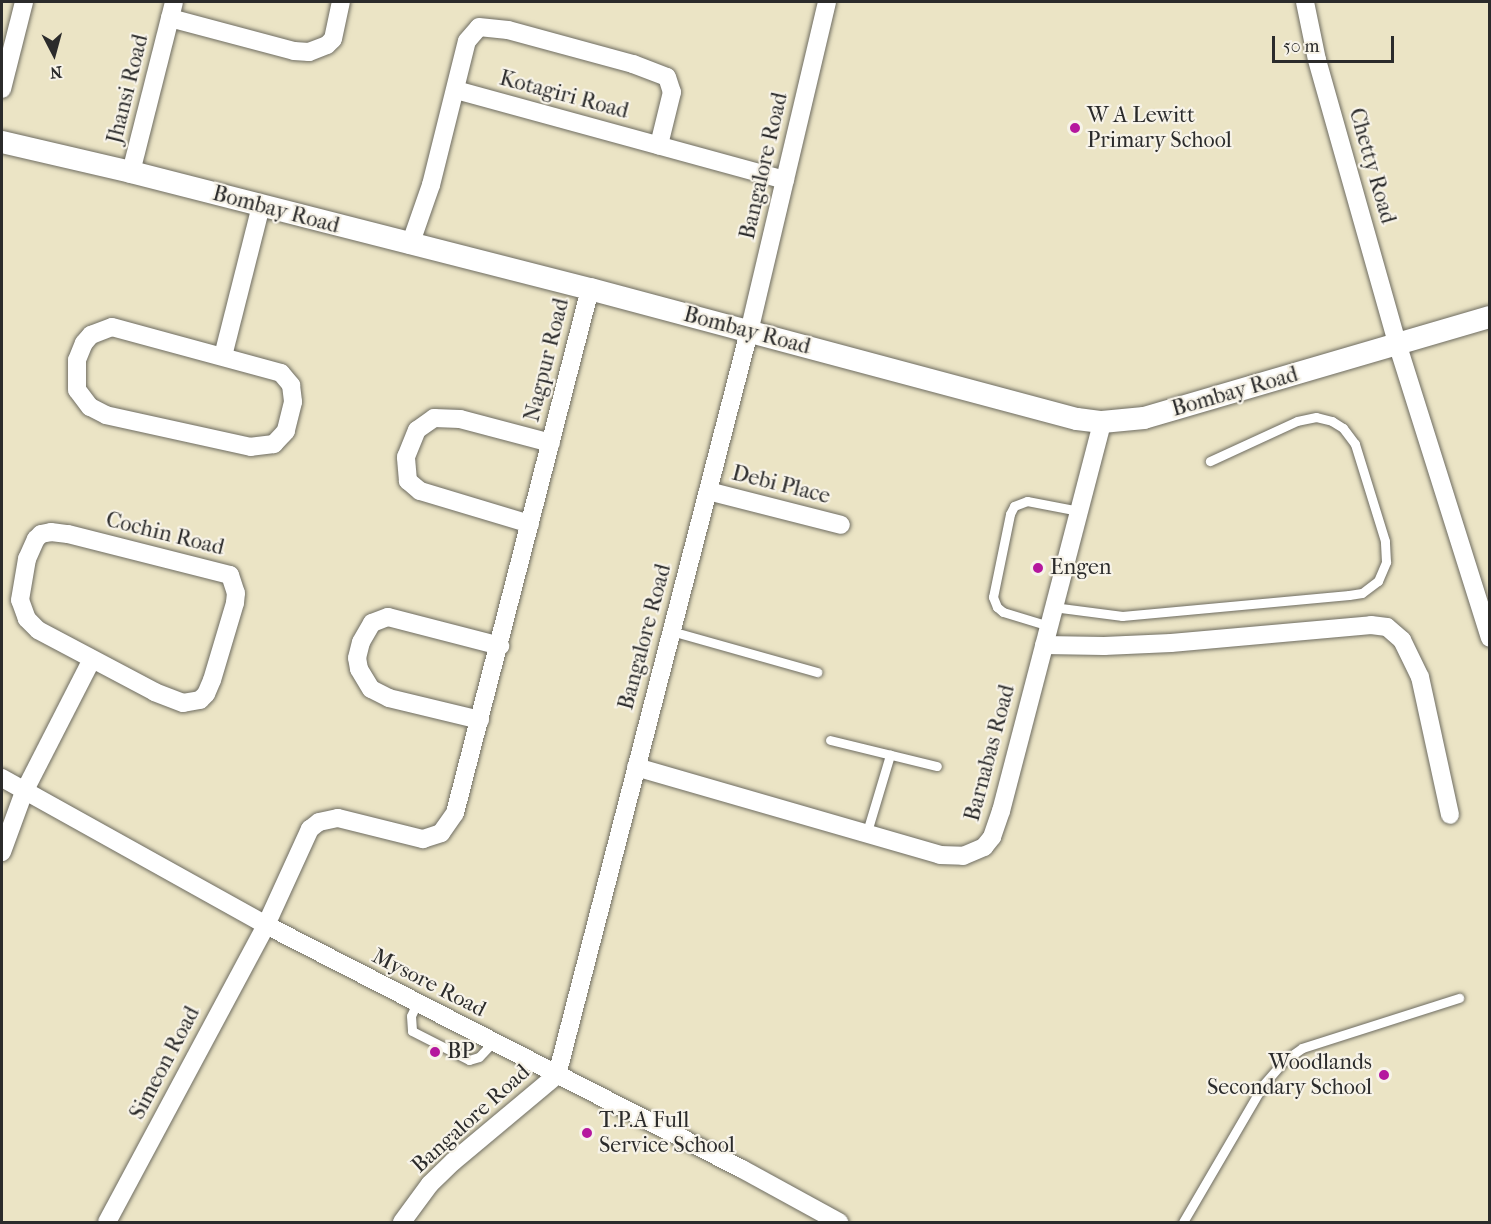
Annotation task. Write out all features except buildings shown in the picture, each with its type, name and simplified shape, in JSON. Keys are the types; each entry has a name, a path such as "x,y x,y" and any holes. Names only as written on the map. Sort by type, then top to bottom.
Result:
{"street":[{"path":"2,89 24,2"},
{"name":"Jhansi Road","path":"131,172 172,10 294,51 309,52 327,45 333,39 340,2"},
{"name":"Bangalore Road","path":"402,1222 430,1184 454,1161 557,1075 749,332 827,2"},
{"name":"Chetty Road","path":"1305,2 1317,60 1397,343 1490,638"},
{"path":"410,245 431,185 467,41 472,31 487,26 508,30 633,64 667,78 672,92 659,145"},
{"name":"Kotagiri Road","path":"456,90 785,180"},
{"name":"Bombay Road","path":"2,142 131,172 410,245 590,289 1077,419 1102,422 1144,418 1490,317"},
{"path":"223,356 261,206"},
{"name":"Nagpur Road","path":"266,925 304,839 310,829 319,822 338,818 352,819 423,839 441,833 455,813 500,646 590,289"},
{"path":"122,328 223,356 268,368 288,379 293,402 286,431 274,444 251,447 106,415 90,407 77,390 75,372 84,343 100,330 122,328"},
{"name":"Nagpur Road","path":"530,524 420,491 408,481 406,457 417,430 434,418 460,419 551,444"},
{"name":"Barnabas Road","path":"636,767 940,855 963,856 984,847 992,837 1000,811 1102,422"},
{"name":"Debi Place","path":"708,491 842,525"},
{"name":"Cochin Road","path":"41,534 68,534 231,575 236,593 235,603 212,680 206,694 200,700 183,703 155,692 92,659 38,630 22,610 20,587 27,559 36,539 41,534"},
{"path":"480,720 389,698 371,689 359,669 357,658 361,642 372,623 388,618 413,622 500,646"},
{"path":"1044,645 1104,646 1171,643 1371,625 1387,627 1402,640 1420,677 1450,815"},
{"path":"2,852 24,792 92,659"},
{"name":"Mysore Road","path":"2,778 266,925 742,1169 839,1222"},
{"name":"Simeon Road","path":"107,1222 266,925"}],"lane":[{"path":"1053,607 1122,616 1349,595 1362,593 1378,581 1386,562 1385,541 1355,444 1343,428 1332,421 1316,417 1297,421 1210,460"},
{"path":"1049,626 1003,612 997,607 993,597 1010,514 1014,506 1027,501 1079,511"},
{"path":"671,631 817,672"},
{"path":"830,740 937,766"},
{"path":"866,835 890,755"},
{"path":"1183,1222 1263,1085 1285,1060 1302,1048 1459,998"},
{"path":"417,1003 411,1016 412,1031 470,1060 479,1057 493,1042"}],"place":[{"name":"W A Lewitt Primary School","path":"1075,128"},
{"name":"Engen","path":"1038,568"},
{"name":"BP","path":"435,1052"},
{"name":"Woodlands Secondary School","path":"1384,1075"},
{"name":"T.P.A Full Service School","path":"587,1133"}]}
